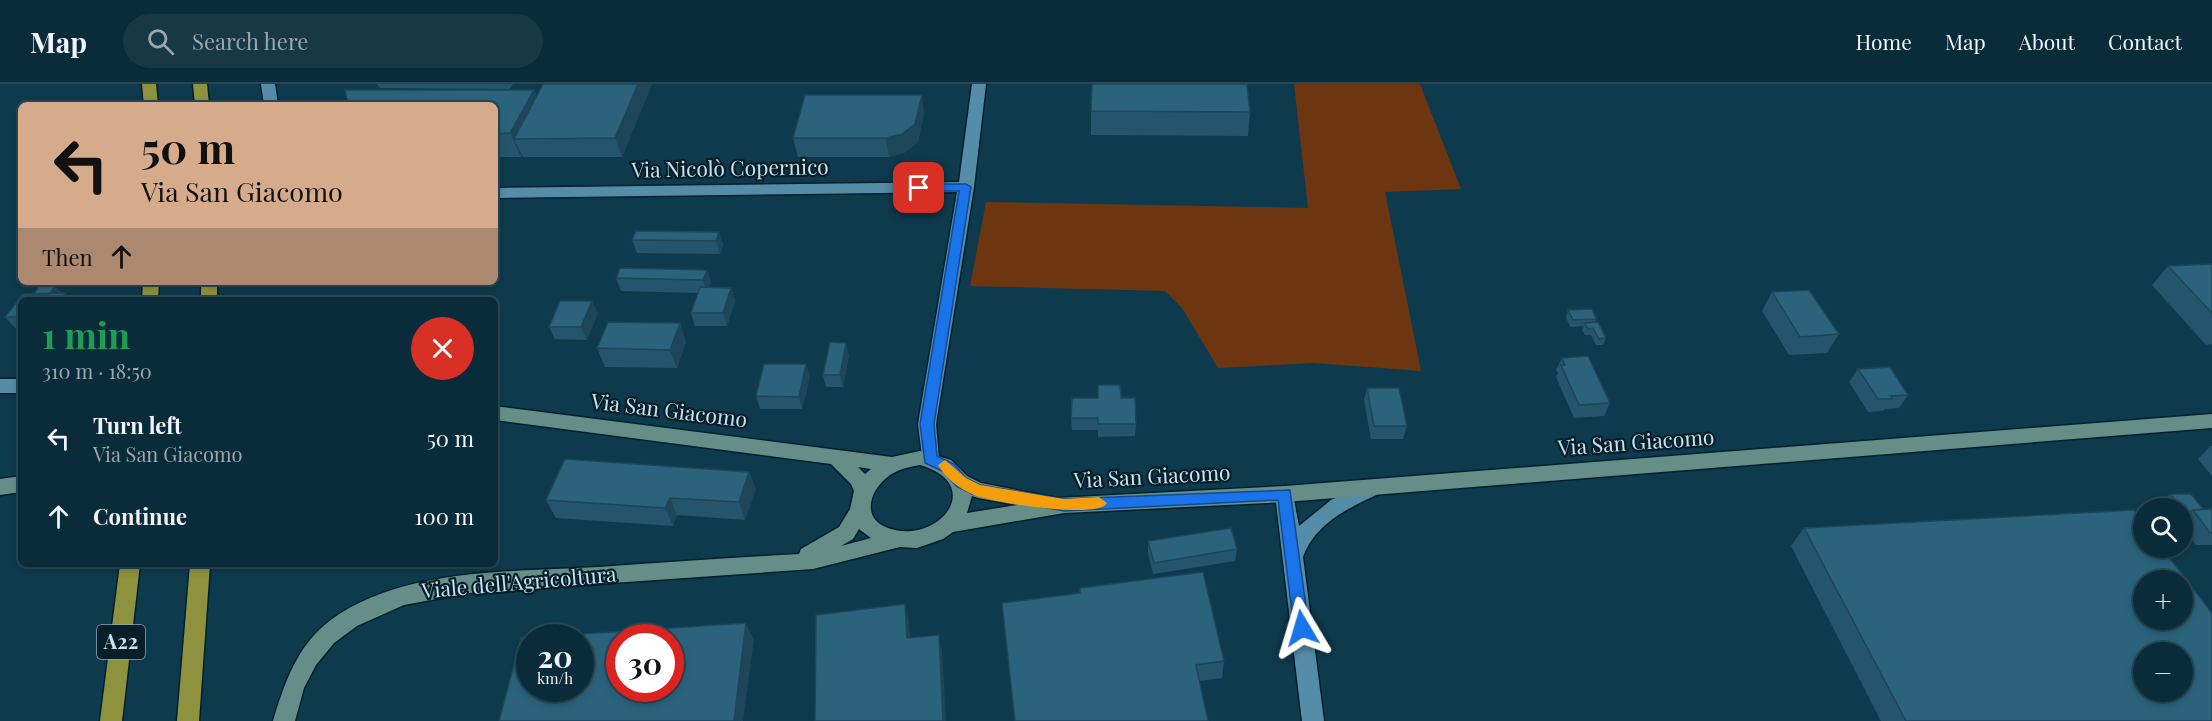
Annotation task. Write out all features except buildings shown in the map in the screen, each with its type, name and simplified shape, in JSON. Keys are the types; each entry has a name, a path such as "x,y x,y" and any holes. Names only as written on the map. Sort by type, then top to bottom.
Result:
{"highway":[{"path":"149,84 151,102"},
{"path":"200,84 202,102"},
{"name":"A22","path":"111,721 130,567"},
{"path":"188,721 200,567"}],"street":[{"path":"268,84 271,102"},
{"path":"930,459 927,424 966,187 980,84"},
{"name":"Via Nicolò Copernico","path":"498,193 966,187"},
{"path":"0,386 18,386"},
{"name":"Via San Giacomo","path":"498,413 836,457 894,462"},
{"name":"Via San Giacomo","path":"950,524 1064,505 1285,494 2212,421"},
{"path":"862,500 873,475 912,453 927,424"},
{"path":"836,457 858,479 862,500 873,529 897,540 930,536 950,524 963,503 961,482 949,468 930,459 894,462"},
{"name":"Via San Giacomo","path":"961,482 978,490 1064,505"},
{"path":"0,487 18,484"},
{"path":"1293,559 1297,544 1313,524 1341,502 1376,487"},
{"path":"1285,494 1313,721"},
{"name":"Viale dell'Agricoltura","path":"784,563 816,552 846,534 862,500"},
{"name":"Viale dell'Agricoltura","path":"284,721 296,680 309,656 325,638 349,618 389,599 420,591 469,584 813,561 897,540"}],"shaded area":[{"path":"1294,84 1420,84 1461,189 1385,192 1421,371 1314,363 1218,368 1182,308 1165,291 970,286 986,202 1308,208"}],"slow traffic":[{"path":"945,465 956,474 961,482 978,490 1064,505 1099,503"}],"route":[{"path":"919,188 966,187 927,424 930,459 940,462 956,474 961,482 978,490 1064,505 1285,494 1302,628"}]}
